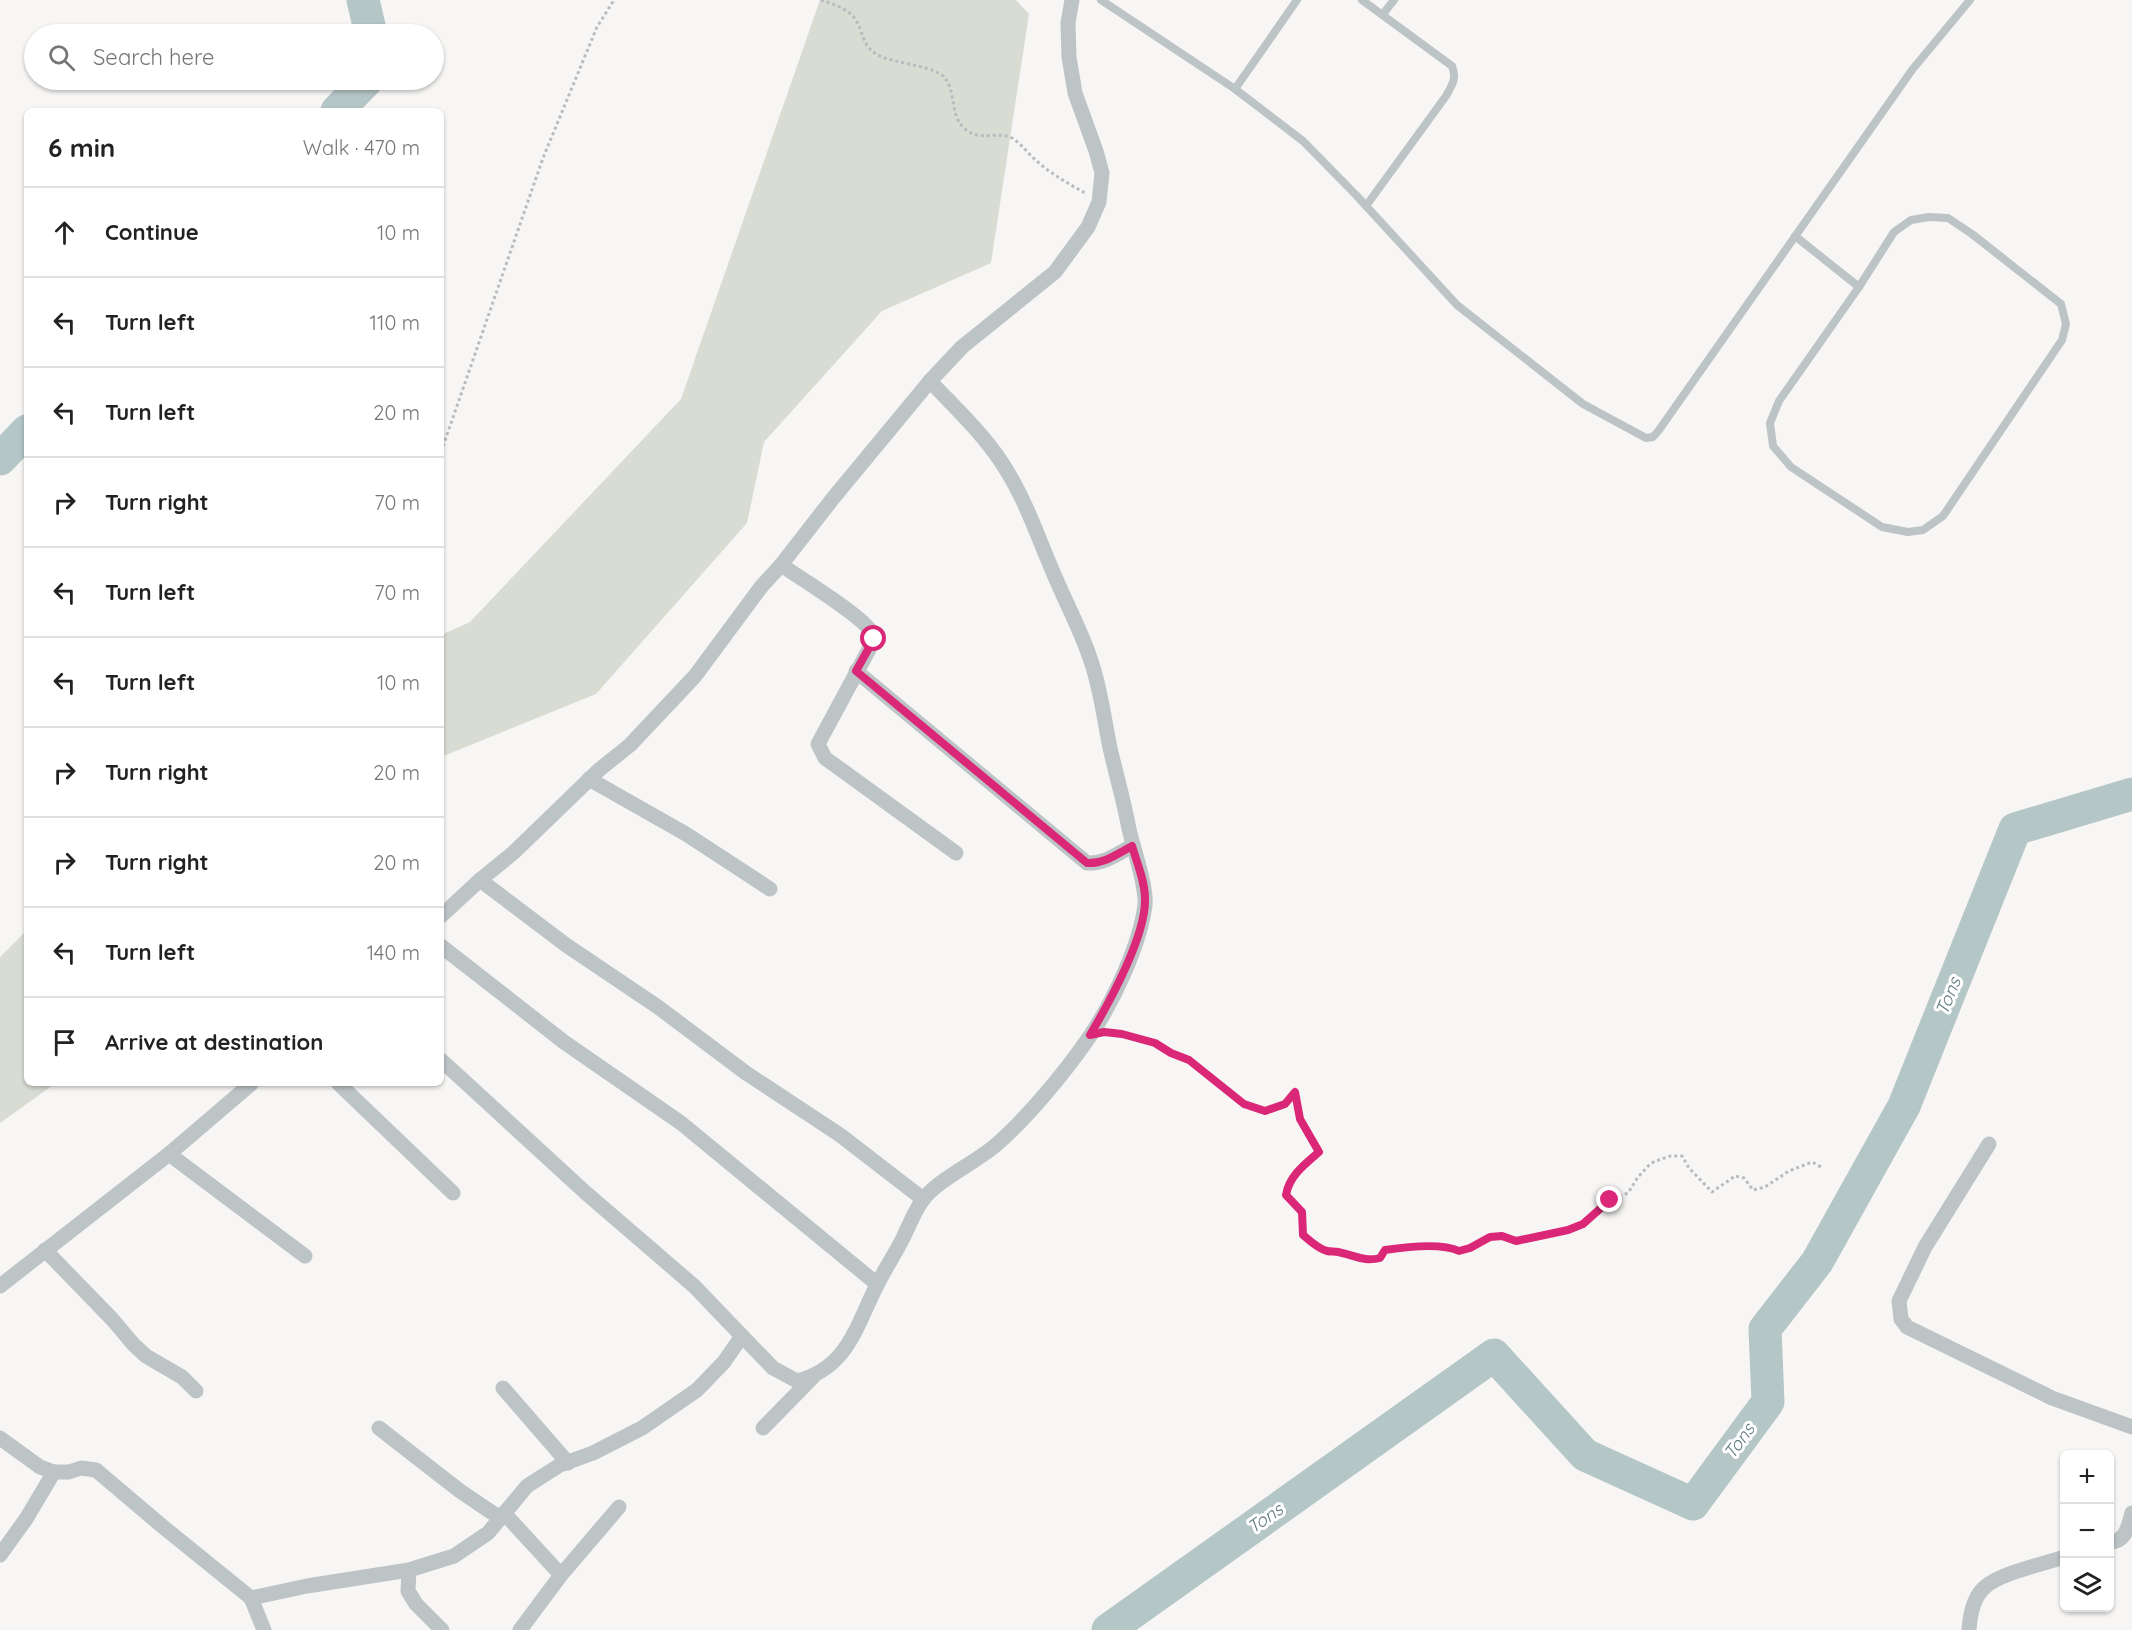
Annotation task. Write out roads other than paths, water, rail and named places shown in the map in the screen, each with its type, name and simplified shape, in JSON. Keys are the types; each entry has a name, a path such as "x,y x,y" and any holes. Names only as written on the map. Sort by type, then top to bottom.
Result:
{"street":[{"path":"444,913 513,853 589,779 630,745 694,676 761,587 930,381 962,347 1055,272 1088,227 1100,202 1102,173 1074,93 1069,57 1068,23 1072,0"},
{"path":"763,1428 851,1342 877,1284 923,1199 943,1180 996,1146 1018,1124 1090,1035 1136,943 1144,911 1144,886 1132,846 1100,690 1091,660 1024,501 1006,468 986,442 930,381"},
{"path":"781,565 836,603 873,635 873,642 818,744 819,750 825,758 956,852"},
{"path":"856,671 1087,863 1108,859 1132,846"},
{"path":"589,779 686,834 770,889"},
{"path":"480,880 566,945 658,1007 746,1073 840,1135 923,1199"},
{"path":"444,948 564,1042 681,1123 877,1284"},
{"path":"444,1063 585,1193 694,1286 773,1368 797,1381 813,1377"},
{"path":"0,1286 169,1154 248,1086"},
{"path":"341,1086 453,1193"},
{"path":"1989,1144 1913,1269 1899,1301 1901,1319 1907,1328 2052,1398 2132,1426"},
{"path":"169,1154 305,1256"},
{"path":"45,1250 134,1345 146,1356 182,1377 195,1391"},
{"path":"251,1598 307,1586 409,1570 454,1556 488,1533 528,1486 560,1465 594,1454 642,1428 697,1390 724,1362 742,1336"},
{"path":"503,1388 568,1463"},
{"path":"379,1428 460,1491 502,1515 561,1575"},
{"path":"0,1438 40,1467 54,1472 69,1472 81,1468 96,1470 251,1598 264,1630"},
{"path":"0,1555 26,1519 54,1472"},
{"path":"520,1630 561,1575 619,1507"},
{"path":"2114,1541 2121,1540 2126,1534 2132,1512"},
{"path":"1969,1630 1975,1600 1985,1587 2005,1576 2061,1558"},
{"path":"409,1570 408,1591 416,1604 442,1630"}],"lane":[{"path":"1101,0 1235,89 1303,141 1456,305 1583,404 1646,438 1653,436 1659,430 1912,70 1970,0"},
{"path":"1235,89 1297,0"},
{"path":"1362,0 1452,66 1455,73 1455,81 1446,96 1366,206"},
{"path":"1383,14 1394,0"},
{"path":"1929,217 1948,219 1972,234 2061,304 2066,324 2062,340 1943,516 1923,530 1908,532 1882,527 1791,467 1773,446 1770,423 1779,401 1859,287 1894,232 1911,220 1929,217"},
{"path":"1796,236 1859,287"}],"waterway":[{"path":"363,0 369,24"},
{"path":"340,108 357,90"},
{"path":"0,459 24,434"},
{"name":"Tons","path":"1108,1630 1494,1355 1585,1455 1693,1504 1768,1402 1765,1329 1817,1262 1904,1106 2015,829 2132,794"}]}
